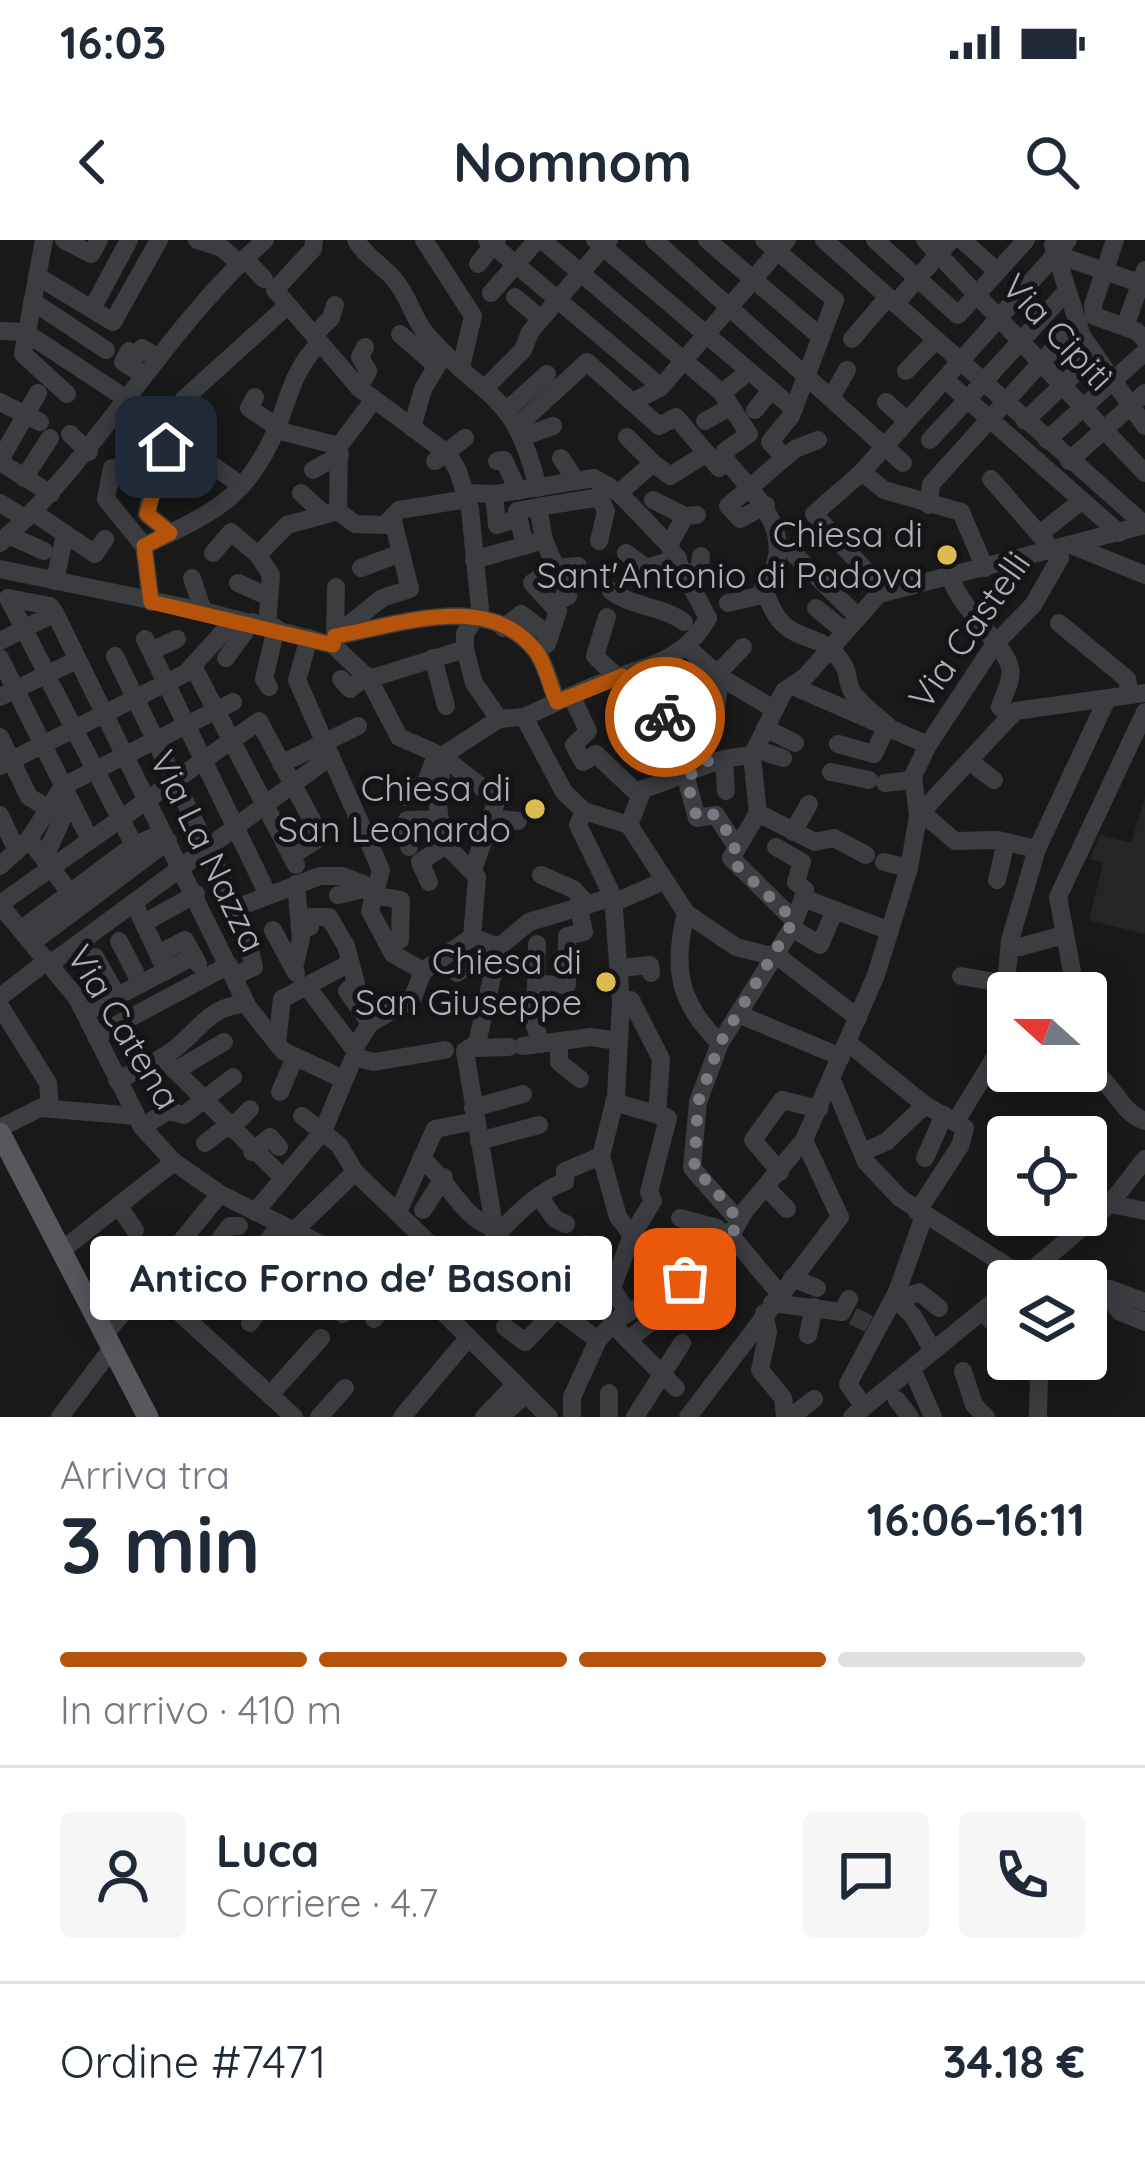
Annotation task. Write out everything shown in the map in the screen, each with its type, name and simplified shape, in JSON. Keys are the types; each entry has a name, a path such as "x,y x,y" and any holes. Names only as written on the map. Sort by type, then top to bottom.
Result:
{"main road":[{"path":"0,1131 148,1417"}],"street":[{"path":"103,316 129,240"},
{"path":"25,478 44,387 159,240"},
{"path":"197,240 243,261 276,291 366,394 412,428 441,458 467,496 473,560 487,616"},
{"path":"3,538 89,452 159,358 265,240"},
{"path":"183,400 313,249 314,240"},
{"path":"356,240 392,277 439,359"},
{"path":"424,240 473,316 461,367"},
{"path":"491,293 540,240 726,400 749,434 725,452 727,461 766,505 780,550 777,569 763,585 766,594 789,633 810,636 844,666 852,705"},
{"path":"654,240 832,396 915,451 1065,293"},
{"path":"707,240 821,337"},
{"path":"824,240 1145,525"},
{"path":"875,240 958,315 1026,240"},
{"path":"962,240 989,264"},
{"path":"1115,240 1094,316 1145,340"},
{"path":"70,241 95,247 80,274"},
{"path":"478,264 492,242 661,387"},
{"path":"486,387 523,350 541,319 603,242 794,410"},
{"path":"629,408 661,387 753,279 776,244 835,300 794,410 770,442 784,458"},
{"path":"852,340 917,278 938,245"},
{"name":"Via Cipitì","path":"938,245 977,295 1144,474"},
{"path":"1058,245 1104,271 1144,280 1125,327"},
{"path":"1058,245 1065,293 1076,324 1113,381 1138,400 1145,426"},
{"path":"879,594 866,571 814,514 862,472 1058,245"},
{"path":"43,247 24,359 44,387 67,394"},
{"path":"37,276 103,316"},
{"path":"515,297 541,319"},
{"path":"644,327 666,300"},
{"path":"32,302 106,350"},
{"path":"144,546 229,503 276,429 284,380 317,339 335,305"},
{"path":"929,505 931,484 1076,324"},
{"path":"0,331 25,332 242,486"},
{"path":"400,334 461,367 517,423 544,540 567,596"},
{"path":"906,371 936,340"},
{"path":"331,513 340,450 366,394 368,371 360,357 365,347"},
{"path":"1047,440 1145,352"},
{"path":"1025,421 1094,355"},
{"path":"412,428 439,359"},
{"path":"517,423 587,362 629,408 659,426 676,417 694,455 719,468 727,461"},
{"path":"610,382 631,362"},
{"path":"832,396 848,370"},
{"path":"705,421 749,371"},
{"path":"517,423 547,374"},
{"path":"951,385 1087,509 1119,532"},
{"path":"755,410 771,390"},
{"path":"255,397 249,408 276,429 340,450"},
{"path":"1070,461 1138,400"},
{"path":"0,402 39,425"},
{"path":"886,402 895,434"},
{"path":"517,423 553,426"},
{"path":"39,425 0,461 51,494"},
{"path":"70,434 89,452"},
{"path":"170,533 147,514 154,479 172,435"},
{"path":"627,437 670,476 694,455"},
{"path":"441,458 465,438"},
{"path":"766,505 740,519 729,510 784,458 818,440"},
{"path":"313,470 340,450"},
{"path":"561,458 598,482 678,560 700,568 701,556"},
{"path":"497,460 504,460 531,495"},
{"path":"301,493 355,524 374,526 399,510 467,496 531,495 598,482 653,463"},
{"path":"112,468 106,499 144,546 151,602"},
{"path":"862,472 884,490 961,512 985,568"},
{"path":"1119,504 1144,474"},
{"path":"991,479 1041,533 1063,548 1145,575"},
{"path":"525,546 517,511 531,495 598,482"},
{"path":"598,482 606,511 599,541"},
{"path":"494,494 497,525 519,518"},
{"path":"653,500 691,516 678,560 696,623 719,676 712,755 726,791"},
{"path":"0,503 65,533 95,554 105,539"},
{"path":"1041,533 1087,509"},
{"path":"258,555 275,532 331,513"},
{"path":"370,585 410,589 392,517"},
{"path":"835,910 820,945 793,924 735,864 731,854 758,813 754,753 784,691 795,687 879,594 1145,525"},
{"path":"213,553 231,532 269,568 269,597 258,624 226,658"},
{"path":"55,581 65,533"},
{"path":"3,538 44,551"},
{"path":"473,560 544,540"},
{"name":"Via Castelli","path":"913,780 928,745 994,645 1033,605 1057,568 1063,548"},
{"path":"626,553 646,568 678,560"},
{"path":"334,641 370,585 401,554"},
{"path":"795,555 849,623"},
{"path":"567,596 532,583 556,568 578,566"},
{"path":"0,569 334,641 449,615 487,616 543,643 565,699 588,731 573,749 583,761 596,754 638,794"},
{"path":"950,576 956,593 1010,669 1000,707 1011,716"},
{"path":"191,578 203,611"},
{"path":"238,584 269,597"},
{"path":"336,586 334,641 368,678 399,737 439,755 489,793 495,805 473,870"},
{"path":"611,591 696,623"},
{"path":"728,603 766,594"},
{"path":"543,643 567,596"},
{"path":"0,641 24,629 55,613 50,606 8,598 24,629 50,680 119,820 134,845"},
{"path":"816,608 849,623"},
{"name":"Via La Nazza","path":"55,613 246,1004 277,1043 295,1057 343,1079"},
{"path":"341,679 350,689 368,678 433,658 465,642 487,616"},
{"path":"607,617 595,656 643,702 712,755"},
{"path":"405,797 406,787 424,788 439,755 499,719 524,717 619,677 653,669 696,623"},
{"path":"920,814 1011,716 1101,706 1134,689 1059,623"},
{"path":"6,763 166,684 258,624"},
{"path":"258,624 269,687"},
{"path":"309,638 297,680 328,749 363,806 381,870 372,894 394,954 423,971"},
{"path":"177,639 148,645 268,895"},
{"path":"465,642 474,683 499,719"},
{"path":"719,676 743,647"},
{"path":"115,656 236,908 300,882 334,875 372,894"},
{"path":"0,658 8,693 43,744 61,801 90,840"},
{"path":"433,658 446,706"},
{"path":"8,693 50,680 77,660"},
{"path":"193,666 225,707 231,740 300,882 301,980"},
{"path":"719,676 774,709"},
{"path":"795,687 852,705 884,731 928,745"},
{"path":"1009,972 1018,911 1034,859 1101,706"},
{"path":"0,865 95,770 225,707"},
{"path":"1064,972 1058,897 1145,712"},
{"path":"524,717 564,792 587,812 629,825 686,913 736,946 772,956 860,1012"},
{"path":"0,904 47,863 90,840 259,721 325,844 291,856"},
{"path":"0,997 293,784 358,726"},
{"path":"638,794 686,778 712,755 789,751 765,728"},
{"path":"838,744 874,754 884,731"},
{"path":"0,737 6,763 29,796 61,801"},
{"path":"281,764 328,749"},
{"path":"439,755 444,846 473,870 479,885 471,911 472,937"},
{"path":"969,761 994,780"},
{"path":"572,1407 598,1340 620,1318 728,1247 728,1229 780,1172 828,1096 890,931 920,814 913,780 877,782 831,772"},
{"path":"686,778 697,818 716,814 736,846"},
{"path":"629,825 638,794"},
{"path":"47,863 61,801"},
{"path":"793,832 808,804"},
{"path":"587,812 578,825 613,900 626,1001 614,1102 601,1156 618,1217 632,1234"},
{"path":"758,813 815,842 829,831 875,859 909,868"},
{"path":"920,814 955,841 976,848 1006,842 1034,859"},
{"path":"0,815 23,845 47,863 98,929"},
{"path":"492,818 518,821"},
{"path":"410,847 407,820 440,819"},
{"path":"75,900 134,845 166,837"},
{"path":"27,935 166,837"},
{"path":"998,880 1006,842"},
{"path":"429,882 420,862 444,846"},
{"path":"776,847 802,862 796,882 805,890 803,898 793,924 720,1043 695,1123 694,1172 709,1182 728,1229 775,1298 760,1370 783,1398 788,1417 848,1384 868,1352 858,1316"},
{"path":"536,984 568,994 567,936 584,932 583,907 549,879 557,916"},
{"path":"598,1340 529,1292 495,1233 460,1049 499,947 529,922 664,881"},
{"path":"1024,890 1058,897"},
{"path":"144,923 172,914 196,894"},
{"path":"338,895 372,894 401,900 400,940"},
{"path":"803,898 890,931"},
{"path":"134,903 162,962"},
{"name":"Via Catena","path":"0,904 85,1013 139,1122 174,1162 247,1215 367,1277 398,1281 440,1309 549,1417"},
{"path":"686,913 680,969 687,1007 720,1043"},
{"path":"300,928 310,927 311,917 329,917 346,946 356,983 347,992 370,1023"},
{"path":"273,929 301,980 354,1053 374,1062 460,1049 533,1045 585,1033 618,1047"},
{"path":"1020,947 1063,935"},
{"path":"472,937 499,947"},
{"path":"213,1248 323,1131 370,1023 401,1012 412,1000 423,971 472,937"},
{"path":"119,941 141,984"},
{"path":"618,945 641,943"},
{"path":"533,1045 538,944"},
{"path":"96,1036 206,978 254,968 249,947"},
{"path":"85,1013 141,984 162,962 194,956 206,978"},
{"path":"95,957 117,996"},
{"path":"277,1043 282,999 301,980 348,964"},
{"path":"457,973 470,964 491,972"},
{"path":"620,968 650,965 652,973"},
{"path":"961,976 987,981"},
{"path":"387,989 401,1012"},
{"path":"626,1001 661,1059 663,1116 649,1192 653,1201 632,1234 612,1288 628,1340 664,1383"},
{"path":"169,1064 204,1018 228,1004 246,1004"},
{"path":"0,1006 48,1083 50,1108"},
{"path":"738,1014 815,1046 844,1050 964,1127 964,1140 918,1212 897,1297"},
{"path":"117,1080 224,1042"},
{"path":"533,1045 580,1079"},
{"path":"280,1092 295,1057"},
{"path":"169,1064 283,1178"},
{"path":"925,1158 987,1066"},
{"path":"962,1068 981,1077"},
{"path":"0,1131 30,1112 50,1108 139,1122 168,1111 184,1115 232,1077"},
{"path":"1107,1090 1127,1113 1145,1121"},
{"path":"398,1210 441,1125 523,1094"},
{"path":"828,1096 865,1151 866,1162 918,1212 993,1260"},
{"path":"780,1172 753,1140 759,1125 782,1100 828,1096"},
{"path":"614,1102 695,1123"},
{"path":"865,1151 886,1142 925,1105"},
{"path":"206,1143 250,1109"},
{"path":"302,1116 323,1131 355,1172 462,1275"},
{"path":"479,1141 539,1125"},
{"path":"252,1152 270,1137 279,1147"},
{"path":"693,1407 841,1217 804,1139"},
{"path":"440,1309 495,1233 544,1184 565,1182 565,1171 601,1156"},
{"path":"422,1158 444,1178 466,1212 495,1233"},
{"path":"1045,1260 1113,1204 1145,1159"},
{"path":"62,1250 174,1162"},
{"path":"236,1286 297,1239 355,1172"},
{"path":"424,1210 444,1178"},
{"path":"153,1180 168,1196"},
{"path":"544,1184 555,1219 566,1224"},
{"path":"766,1187 787,1209"},
{"path":"60,1417 147,1283 220,1194"},
{"path":"1113,1204 1145,1211"},
{"path":"1113,1204 1145,1222"},
{"path":"120,1208 135,1229"},
{"path":"680,1218 728,1229"},
{"path":"250,1323 297,1239"},
{"path":"529,1292 585,1244"},
{"path":"704,1301 715,1285 706,1265"},
{"path":"343,1314 367,1277"},
{"path":"374,1318 398,1281"},
{"path":"147,1283 294,1417"},
{"path":"775,1298 816,1298 858,1316 919,1292 939,1308"},
{"path":"897,1297 963,1366 973,1413"},
{"path":"775,1298 816,1298"},
{"path":"808,1335 816,1298"},
{"path":"628,1340 669,1308"},
{"path":"848,1384 858,1412 987,1308"},
{"path":"498,1371 558,1310"},
{"path":"982,1312 987,1317"},
{"path":"505,1327 522,1345"},
{"path":"270,1395 321,1338"},
{"path":"402,1417 468,1338"},
{"path":"634,1417 664,1383 682,1343"},
{"path":"912,1369 933,1417"},
{"path":"1039,1380 1039,1414"},
{"path":"319,1417 345,1388"},
{"path":"484,1417 519,1390"},
{"path":"500,1417 519,1390"},
{"path":"609,1393 609,1417"},
{"path":"897,1400 910,1417"}],"shaded area":[{"path":"1145,798 1145,934 1089,920 1103,863 1090,859 1100,835 1131,843"}],"tunnel":[{"path":"853,1316 869,1324"}],"way so far":[{"path":"665,717 704,744 708,762 686,778 697,818 716,814 736,846 731,854 735,864 794,920 720,1043 698,1102 692,1168 739,1221 719,1257 685,1279"}],"place":[{"name":"Chiesa di Sant'Antonio di Padova","path":"947,555"},
{"name":"Chiesa di San Leonardo","path":"535,809"},
{"name":"Chiesa di San Giuseppe","path":"606,982"},
{"name":"Antico Forno de' Basoni","path":"685,1279"}],"route":[{"path":"166,447 147,514 170,533 144,546 151,602 277,628 333,645 335,636 466,614 512,631 537,651 557,702 622,676 643,702 665,717"}]}
